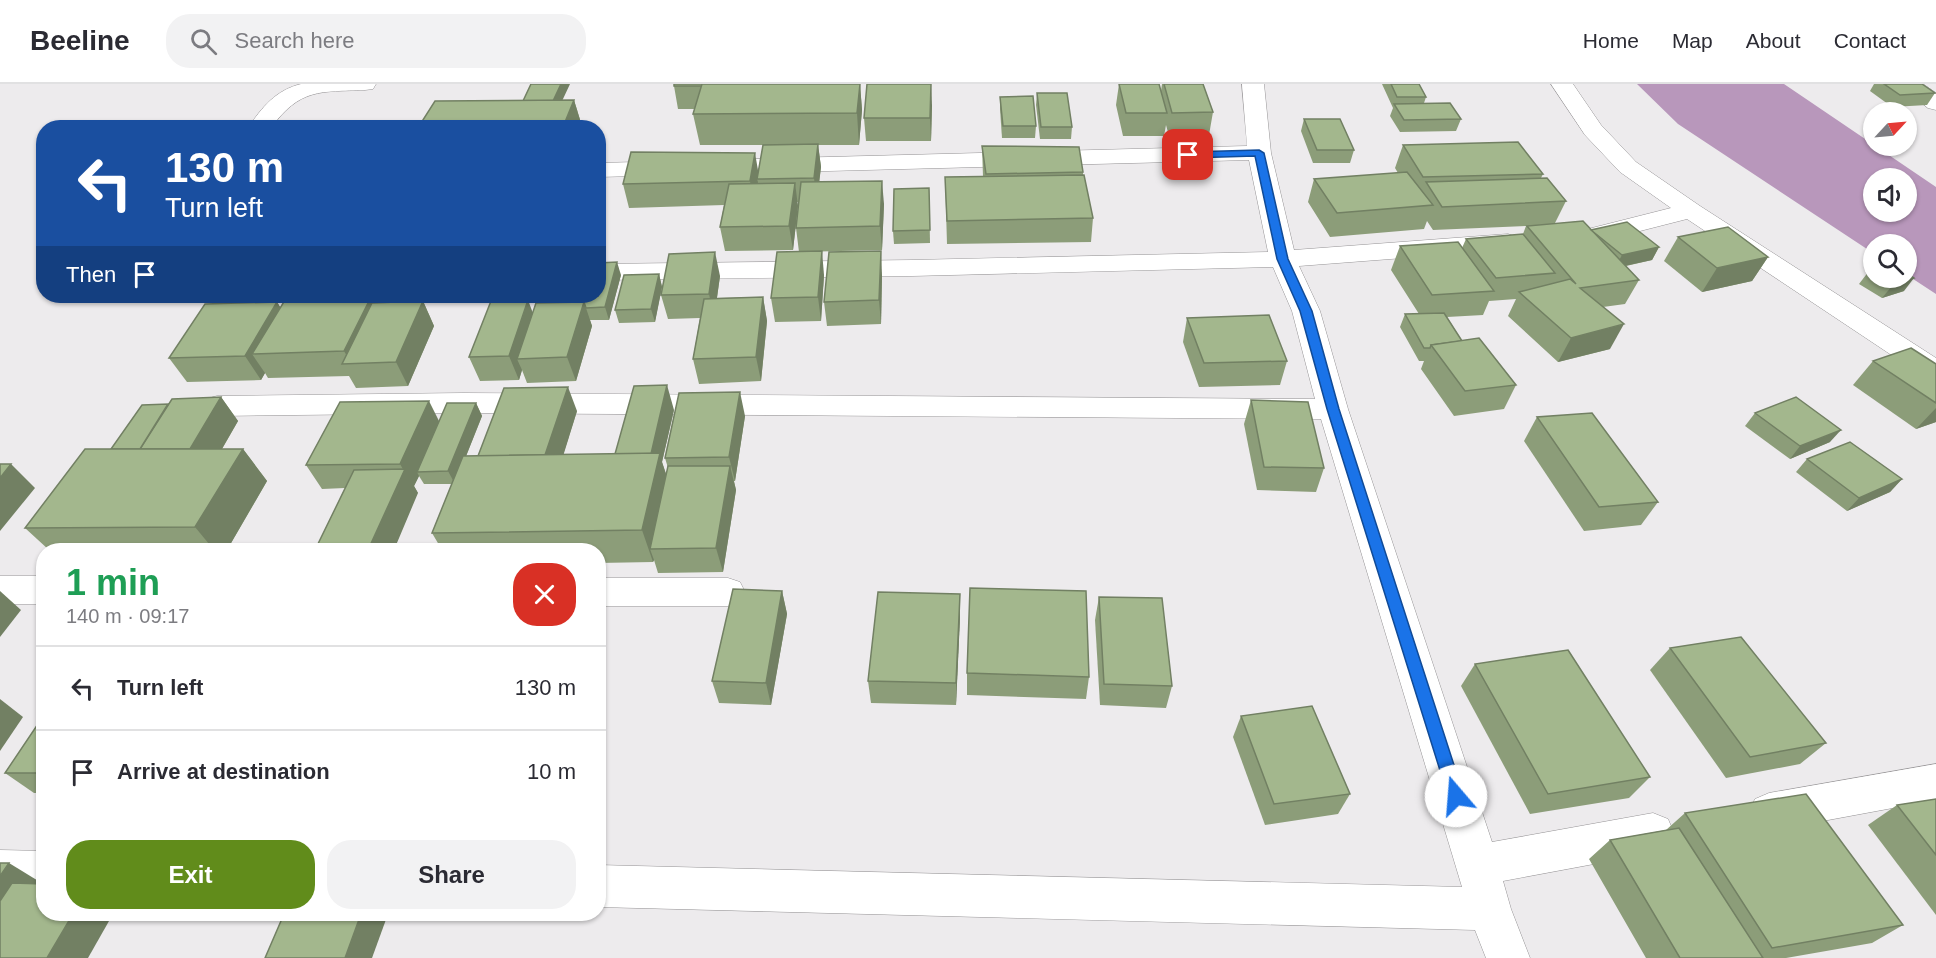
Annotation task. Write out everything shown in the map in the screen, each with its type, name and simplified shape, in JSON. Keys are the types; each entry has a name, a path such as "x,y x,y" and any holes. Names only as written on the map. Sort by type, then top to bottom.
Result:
{"street":[{"path":"266,120 284,99 297,92 316,87 365,84"},
{"path":"1253,84 1259,153 1283,259 1306,311 1333,409 1478,865 1489,909 1508,958"},
{"path":"1562,84 1593,130 1628,167 1691,212 1936,371"},
{"path":"1909,84 1936,103"},
{"path":"606,170 1259,153"},
{"path":"1569,238 1593,236 1691,212"},
{"path":"606,272 912,268 1283,259 1533,241"},
{"path":"217,406 475,403 1333,409"},
{"path":"0,590 36,590"},
{"path":"606,592 728,592"},
{"path":"1736,818 1936,782"},
{"path":"1478,865 1689,827"},
{"path":"0,871 36,872"},
{"path":"606,886 1489,909"}],"shaded area":[{"path":"1637,84 1784,84 1863,138 1863,156 1890,156 1908,168 1863,168 1863,222 1917,222 1917,174 1936,187 1936,294 1917,282 1917,234 1863,234 1863,246 1678,124"}],"building":[{"path":"531,84 561,84 553,101 523,101"},
{"path":"674,84 702,84 702,86 674,86"},
{"path":"702,84 860,84 857,113 693,114"},
{"path":"867,84 931,84 930,118 864,118"},
{"path":"1119,84 1159,84 1167,113 1126,113"},
{"path":"1164,84 1203,84 1213,112 1172,113"},
{"path":"1391,84 1419,84 1426,97 1397,97"},
{"path":"1884,84 1922,84 1935,93 1900,95"},
{"path":"1037,93 1067,93 1072,127 1041,127"},
{"path":"1033,96 1036,126 1003,126 1000,97"},
{"path":"574,100 566,120 423,120 435,101"},
{"path":"1450,103 1461,119 1404,120 1394,104"},
{"path":"1304,119 1340,119 1354,150 1317,150"},
{"path":"1518,142 1543,174 1423,177 1403,145"},
{"path":"818,144 814,178 757,179 763,145"},
{"path":"982,146 1079,147 1083,172 986,174"},
{"path":"631,152 755,153 750,181 623,184"},
{"path":"1407,172 1433,205 1337,213 1314,179"},
{"path":"1084,175 1093,218 947,221 945,177"},
{"path":"1547,178 1566,201 1442,207 1426,182"},
{"path":"882,181 880,226 796,228 801,182"},
{"path":"795,183 789,226 720,227 729,184"},
{"path":"929,188 930,230 893,231 894,189"},
{"path":"1583,221 1639,280 1580,288 1624,324 1571,338 1519,292 1570,279 1576,284 1527,226"},
{"path":"1627,222 1659,247 1622,255 1591,230"},
{"path":"1728,227 1768,257 1717,268 1678,237"},
{"path":"1523,234 1555,273 1496,278 1466,239"},
{"path":"1458,242 1494,291 1432,295 1400,246"},
{"path":"822,251 818,297 771,298 777,252"},
{"path":"881,251 879,300 824,302 829,252"},
{"path":"715,252 709,294 661,295 669,254"},
{"path":"617,262 605,307 586,308 584,303 606,303 606,263"},
{"path":"659,274 651,309 615,310 624,275"},
{"path":"763,297 756,357 693,359 704,299"},
{"path":"276,303 245,356 169,358 205,304"},
{"path":"283,303 368,303 344,351 252,354"},
{"path":"372,303 422,303 396,362 342,364"},
{"path":"490,303 527,303 509,356 469,357"},
{"path":"536,303 584,303 567,357 517,359"},
{"path":"1444,313 1462,341 1424,348 1405,314"},
{"path":"1269,315 1287,361 1204,363 1187,318"},
{"path":"1479,338 1516,385 1465,391 1431,345"},
{"path":"1911,348 1936,364 1936,403 1873,361"},
{"path":"667,385 651,454 615,454 634,386"},
{"path":"568,387 545,455 478,456 504,388"},
{"path":"740,392 729,457 665,458 679,393"},
{"path":"221,397 190,449 140,449 172,399"},
{"path":"1796,397 1841,430 1800,446 1755,413"},
{"path":"1251,400 1308,402 1324,468 1264,467"},
{"path":"429,401 400,464 306,465 340,402"},
{"path":"447,403 476,403 448,471 417,472"},
{"path":"168,404 140,449 111,449 142,405"},
{"path":"1592,413 1658,502 1599,507 1537,417"},
{"path":"1850,442 1902,479 1859,498 1807,459"},
{"path":"85,449 243,449 195,527 25,528"},
{"path":"660,453 642,530 432,533 463,456"},
{"path":"0,464 11,464 0,478"},
{"path":"668,466 730,466 716,548 650,549"},
{"path":"405,469 371,543 318,543 354,470"},
{"path":"970,588 1086,591 1089,677 967,673"},
{"path":"733,589 782,591 766,683 712,681"},
{"path":"878,592 960,594 956,683 868,681"},
{"path":"1099,597 1162,598 1172,686 1104,684"},
{"path":"1741,637 1826,743 1750,757 1670,648"},
{"path":"1568,650 1650,777 1548,794 1475,664"},
{"path":"1312,706 1350,794 1274,804 1241,716"},
{"path":"36,727 36,773 5,773"},
{"path":"1806,794 1903,925 1772,948 1685,813"},
{"path":"1936,799 1936,855 1897,805"},
{"path":"1679,828 1763,958 1680,958 1610,840"},
{"path":"0,863 9,863 0,876"},
{"path":"12,883 36,884 36,921 69,921 47,958 0,958 0,901"},
{"path":"281,921 358,921 345,958 265,958"}],"route":[{"path":"1188,155 1259,153 1283,259 1306,311 1333,409 1456,796"}]}
